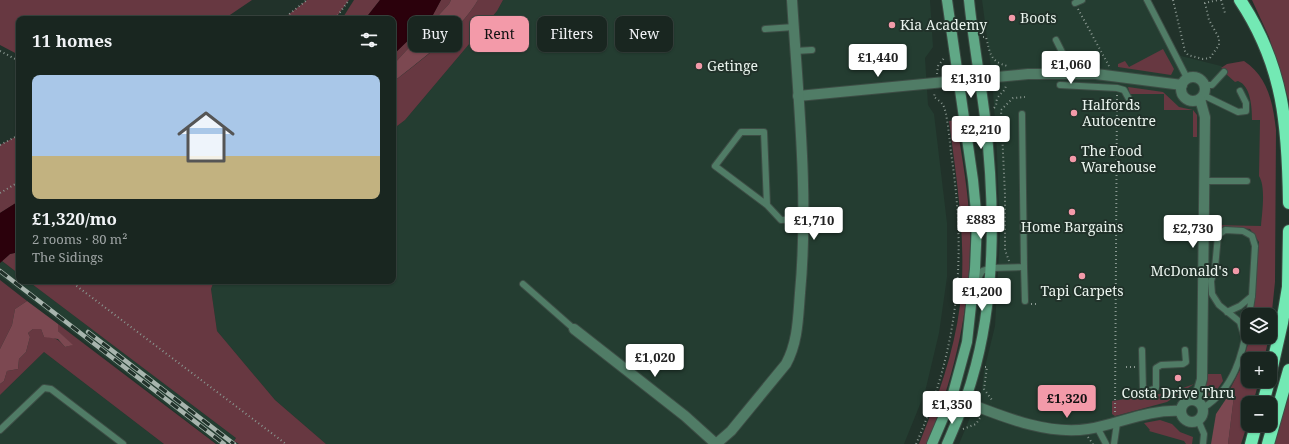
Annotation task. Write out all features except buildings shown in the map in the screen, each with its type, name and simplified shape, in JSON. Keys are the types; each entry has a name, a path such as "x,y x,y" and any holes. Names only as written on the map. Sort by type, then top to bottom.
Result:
{"highway":[{"path":"1240,0 1267,49 1278,84 1285,118 1288,154 1289,204"},
{"path":"1275,352 1288,286 1289,231"},
{"path":"1268,444 1289,370"},
{"path":"1251,444 1254,432"}],"street":[{"path":"574,329 685,416 716,444 731,431 786,364 792,353 796,334 803,260 804,219 792,0"},
{"path":"932,444 952,397 968,342 974,285 976,222 972,173 960,81 947,0"},
{"path":"947,444 965,402 976,364 984,328 991,268 991,192 987,136 968,0"},
{"path":"798,96 937,84 1028,74 1111,76 1185,82 1198,77 1205,85 1201,97 1205,114 1202,379 1196,400"},
{"path":"1185,82 1182,92 1186,98 1193,100 1201,97"},
{"path":"952,397 1039,426 1066,430 1097,428 1116,420 1165,410 1181,411"},
{"path":"1196,400 1203,408 1202,415 1198,420 1192,422 1185,420 1181,411 1185,401 1196,400"}],"lane":[{"path":"1075,3 1082,0"},
{"path":"1147,0 1185,82"},
{"path":"765,29 794,27"},
{"path":"1056,40 1070,66 1070,74"},
{"path":"795,51 812,50"},
{"path":"1205,85 1212,85 1224,72"},
{"path":"1060,85 1117,88 1124,90 1129,98"},
{"path":"1201,97 1238,112 1246,111 1246,103 1240,91"},
{"path":"1022,114 1025,301"},
{"path":"767,205 764,132 741,132 715,166 767,205 780,220 804,219"},
{"path":"1204,181 1247,181"},
{"path":"1241,326 1240,322 1227,312 1214,298 1210,289 1215,268 1217,239 1220,233 1225,230 1247,233 1253,239 1255,246 1250,308"},
{"path":"974,285 982,271 991,268 1024,267"},
{"path":"523,284 574,329"},
{"path":"1227,312 1240,306 1252,296"},
{"path":"1203,408 1221,394 1229,382 1242,355 1244,344"},
{"path":"1142,350 1143,391 1146,392 1156,388 1156,368 1161,364 1183,364 1186,362 1185,350"},
{"path":"0,430 44,388 51,389 123,444"},
{"path":"1114,444 1116,420"},
{"path":"1198,420 1204,434 1203,444"},
{"path":"1097,428 1106,444"}],"path":[{"path":"287,16 307,0"},
{"path":"337,16 349,0"},
{"path":"1173,0 1185,51 1188,55 1203,59 1210,58 1219,45 1218,38 1209,20 1205,3 1218,0"},
{"path":"1221,0 1225,14"},
{"path":"1075,3 1109,66 1111,76"},
{"path":"0,51 16,59"},
{"path":"916,444 931,408 952,335 959,256 953,165 944,106 934,97 937,84 938,66 945,58 944,52"},
{"path":"1116,420 1117,88"},
{"path":"1009,268 1009,261 1005,250 1005,195 1001,110 1013,98 1025,97"},
{"path":"0,145 16,137"},
{"path":"0,193 16,184"},
{"path":"74,284 286,444"},
{"path":"1025,291 1027,294 1028,304 1037,304"}],"shaded area":[{"path":"0,0 252,0 228,16 16,16 16,53 0,45"},
{"path":"307,0 349,0 337,16 287,16"},
{"path":"354,0 380,0 367,16 344,16"},
{"path":"380,0 441,0 432,16 408,16 408,41 396,52 396,16 367,16"},
{"path":"441,0 451,0 438,16 432,16"},
{"path":"451,0 478,0 462,22 462,16 438,16"},
{"path":"478,0 503,0 493,16 470,16 470,43 405,120 396,127 396,80 430,52 462,52 462,22"},
{"path":"503,0 930,0 933,47 925,58 928,105 934,114 947,223 947,277 939,333 925,392 904,444 326,444 275,400 217,331 211,289 213,284 396,284 396,127 405,120 470,43 470,52 529,52 529,16 493,16"},
{"path":"982,0 1147,0 1170,45 1181,56 1221,66 1238,77 1250,88 1262,117 1265,195 1257,308 1241,308 1241,344 1251,344 1248,352 1241,352 1241,376 1220,444 959,444 982,389 984,371 995,326 1000,236 992,75"},
{"path":"1252,0 1289,0 1289,101 1269,37"},
{"path":"408,40 408,49 396,62 396,52"},
{"path":"408,49 408,52 430,52 396,80 396,62"},
{"path":"1163,49 1174,69 1171,75 1118,67 1118,64 1125,61 1129,67"},
{"path":"1244,61 1252,67 1259,75 1268,91 1273,110 1276,130 1275,282 1272,308 1254,308 1259,242 1250,229 1224,226 1214,234 1212,241 1212,225 1261,226 1263,207 1263,193 1259,176 1260,120 1252,120 1250,98 1246,88 1238,81 1235,82 1226,74 1227,71 1221,68 1227,64"},
{"path":"1128,87 1163,92 1179,107 1193,110 1164,110 1164,94 1130,94"},
{"path":"1193,110 1197,115 1197,137 1193,137"},
{"path":"956,120 968,204 970,259 968,286 959,340 946,392 927,444 919,444 944,376 954,341 960,305 962,282 962,236 949,121"},
{"path":"16,137 16,203 0,213 0,145"},
{"path":"16,203 16,253 10,254 0,263 0,213"},
{"path":"16,253 16,272 2,261 10,254"},
{"path":"0,260 16,272 16,284 32,284 236,438 234,441 239,444 217,444 0,276"},
{"path":"0,280 27,301 15,309 12,325 0,349"},
{"path":"32,284 213,284 211,289 217,331 275,400 326,444 239,444 234,441 236,438"},
{"path":"27,301 58,324 58,331 73,345 65,347 58,339 44,337 41,329 33,329 28,333 30,337 26,352 19,359 18,369 7,371 4,381 0,384 0,349 12,325 15,309"},
{"path":"58,324 216,444 164,444 44,352 0,395 0,384 4,381 7,371 18,369 19,359 26,352 30,337 28,333 33,329 41,329 44,337 56,339 65,347 72,345 58,331"},
{"path":"1248,344 1267,344 1266,352 1246,352"},
{"path":"44,352 164,444 0,444 0,395"},
{"path":"1241,368 1241,388 1257,388 1255,396 1241,396 1241,432 1245,432 1241,444 1228,444 1234,396 1228,396 1228,393"},
{"path":"1208,374 1221,374 1223,381 1214,394 1206,399 1204,394"},
{"path":"1194,384 1167,402 1115,416 1112,414 1112,401 1172,392"},
{"path":"1289,393 1289,444 1274,444"},
{"path":"1228,396 1234,396 1228,444 1211,444 1216,414"},
{"path":"1160,420 1172,424 1180,432 1193,437 1192,444 1186,444 1184,441 1149,431 1150,430 1144,423"}],"railway":[{"path":"0,271 16,283"},
{"path":"17,284 224,444"},
{"path":"88,332 234,444"}],"place":[{"name":"Boots","path":"1012,18"},
{"name":"Kia Academy","path":"892,25"},
{"name":"Getinge","path":"699,66"},
{"name":"Halfords Autocentre","path":"1074,113"},
{"name":"The Food Warehouse","path":"1073,159"},
{"name":"Home Bargains","path":"1072,212"},
{"name":"McDonald's","path":"1236,271"},
{"name":"Tapi Carpets","path":"1082,276"},
{"name":"Costa Drive Thru","path":"1178,378"}]}
